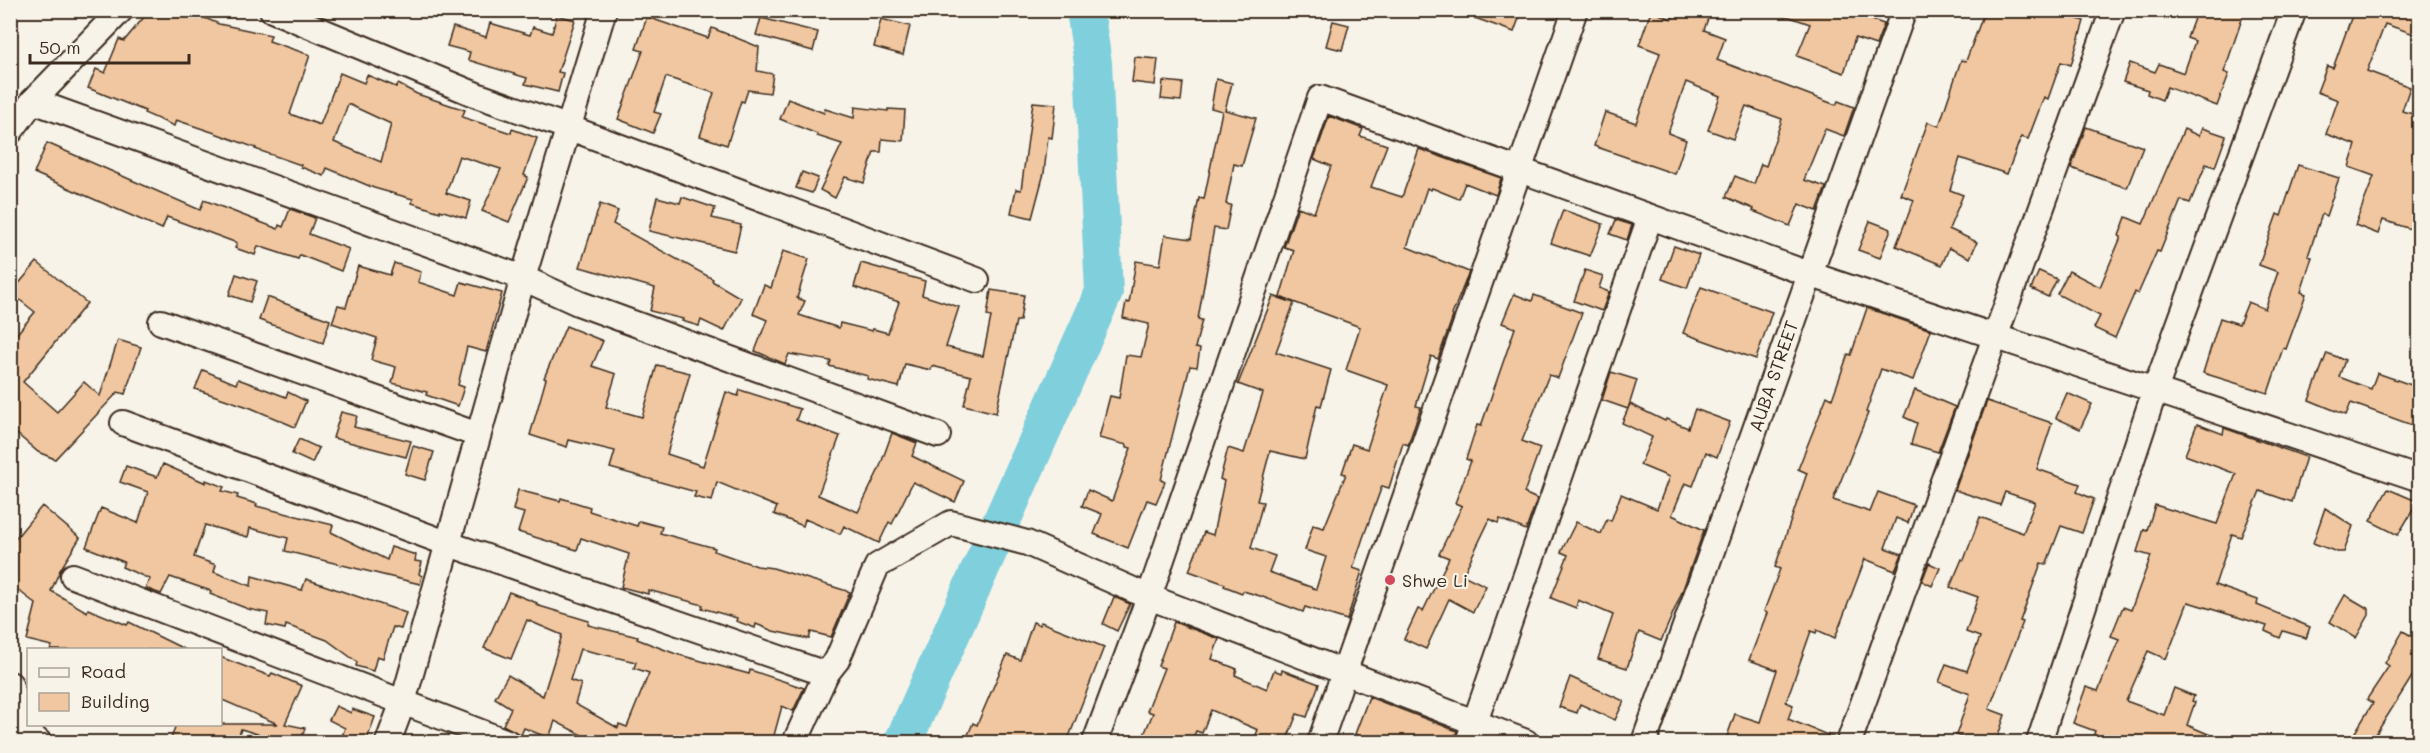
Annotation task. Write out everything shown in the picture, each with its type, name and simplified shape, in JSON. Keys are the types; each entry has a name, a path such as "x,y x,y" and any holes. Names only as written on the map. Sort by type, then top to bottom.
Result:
{"street":[{"path":"10,132 33,101 121,10"},
{"path":"272,10 479,96 977,280"},
{"path":"388,742 403,702 523,278 604,10"},
{"path":"1320,742 1575,10"},
{"name":"AUBA STREET","path":"1644,742 1904,10"},
{"path":"1849,742 2112,10"},
{"path":"2039,742 2155,390 2294,10"},
{"path":"1095,742 1149,597 1320,98 1809,274 2420,479"},
{"path":"33,101 523,278 578,303 938,435"},
{"path":"1472,733 1650,217"},
{"path":"161,322 478,435"},
{"path":"123,423 448,544 826,674"},
{"path":"795,742 826,674 837,660 877,566 951,523 1027,543 1149,597 1345,673 1472,733 1526,742"},
{"path":"73,576 507,742"},
{"path":"10,684 28,732 39,742"}],"building":[{"path":"150,10 186,10 219,24 271,35 269,41 310,55 290,114 320,125 340,73 364,83 367,75 396,87 398,84 417,94 465,110 462,117 511,133 512,129 537,138 524,175 528,177 509,222 482,211 501,169 459,156 446,193 471,201 466,218 412,203 413,199 374,188 327,168 324,176 301,167 301,165 176,120 174,126 144,113 145,111 88,88 96,69 105,73 119,39 124,41","holes":["348,104 391,124 381,162 334,142"]},
{"path":"1462,10 1522,10 1514,32 1461,13"},
{"path":"1675,10 1711,10 1704,30 1725,38 1717,60 1836,105 1838,101 1854,107 1844,136 1825,129 1804,180 1826,187 1817,211 1799,204 1790,226 1726,197 1735,176 1754,184 1761,164 1766,166 1782,119 1746,106 1733,139 1708,130 1720,96 1686,82 1668,133 1686,140 1675,174 1594,146 1605,112 1636,123 1660,53 1639,45 1651,11 1672,19"},
{"path":"1779,10 1866,10 1863,17 1884,24 1876,45 1855,38 1844,73 1797,56 1810,24 1778,13"},
{"path":"1985,10 2051,10 2084,21 2071,65 2061,62 2048,99 2044,97 2028,139 2021,137 2007,174 1960,158 1950,190 1963,195 1949,229 1977,242 1970,258 1949,248 1942,265 1896,246 1914,200 1901,195 1928,122 1939,126 1961,60 1966,61"},
{"path":"2197,10 2245,10 2224,72 2229,74 2217,106 2167,87 2162,100 2147,94 2148,90 2123,82 2130,63 2155,72 2159,64 2184,73 2195,41 2187,38"},
{"path":"2354,10 2420,10 2420,36 2385,24 2367,71 2410,87 2402,111 2420,116 2420,232 2383,220 2378,234 2355,225 2374,176 2349,167 2356,145 2326,134 2338,100 2317,92 2327,66 2333,68"},
{"path":"557,15 575,20 558,72 563,73 558,92 525,84 527,78 468,60 470,52 447,46 453,27 486,37 490,23 530,35 533,27 552,33"},
{"path":"647,17 708,38 712,28 759,47 757,71 773,74 770,93 748,90 744,102 741,101 727,145 700,136 714,93 666,77 654,112 661,114 653,133 618,119 643,51 636,49"},
{"path":"761,18 818,32 813,51 756,35"},
{"path":"881,19 910,26 903,55 874,47"},
{"path":"1333,21 1349,25 1342,50 1326,46"},
{"path":"1135,57 1158,59 1155,85 1132,82"},
{"path":"1216,79 1232,83 1225,110 1256,118 1242,166 1234,164 1226,204 1231,205 1226,230 1214,228 1198,319 1202,320 1195,348 1200,349 1197,367 1190,366 1161,480 1165,482 1156,503 1147,500 1128,548 1094,534 1102,514 1082,506 1088,490 1112,501 1131,448 1099,438 1110,396 1119,398 1126,355 1141,357 1149,324 1123,318 1126,302 1129,303 1136,261 1160,265 1165,235 1191,239 1199,198 1204,199 1222,111 1211,108"},
{"path":"1163,81 1183,83 1181,101 1161,99"},
{"path":"788,99 824,113 825,109 854,118 855,107 888,111 888,109 905,110 903,141 882,139 881,152 874,152 864,183 845,177 835,198 820,190 842,144 817,136 817,134 780,119"},
{"path":"1033,102 1056,104 1052,138 1048,137 1044,173 1032,218 1011,213 1016,189 1021,190"},
{"path":"1329,116 1363,129 1360,136 1387,145 1371,187 1402,197 1419,149 1501,178 1496,195 1465,183 1459,199 1427,188 1407,247 1469,272 1438,359 1431,356 1416,406 1421,407 1408,445 1403,443 1389,488 1382,486 1363,538 1353,568 1362,571 1347,620 1305,607 1303,612 1260,596 1243,591 1242,593 1189,571 1204,532 1213,535 1224,481 1220,479 1228,448 1244,453 1263,393 1238,384 1273,296 1294,303 1276,352 1331,370 1321,406 1317,405 1305,459 1270,451 1257,501 1263,502 1251,548 1275,556 1269,572 1316,589 1326,557 1305,550 1313,525 1324,528 1346,474 1342,473 1352,444 1367,449 1388,385 1346,370 1360,327 1280,297 1294,250 1284,247 1298,207 1314,213 1331,166 1314,159"},
{"path":"2086,127 2143,147 2127,188 2071,168"},
{"path":"2202,128 2226,136 2215,167 2206,164 2190,203 2181,200 2160,252 2157,251 2138,294 2135,292 2115,338 2094,328 2100,316 2057,294 2069,271 2100,287 2121,237 2119,236 2126,217 2143,224 2184,129 2199,136"},
{"path":"47,143 200,210 204,200 278,229 279,225 283,227 290,209 315,218 309,234 349,249 341,271 300,255 298,259 258,246 255,255 235,248 237,243 167,217 162,229 34,173"},
{"path":"2298,165 2339,178 2326,216 2322,214 2308,256 2312,257 2301,292 2306,294 2286,349 2283,348 2268,393 2203,373 2220,318 2239,324 2248,302 2265,309 2278,272 2259,265 2277,214 2281,216"},
{"path":"802,172 818,178 812,193 796,188"},
{"path":"657,197 680,203 682,197 715,208 712,218 741,225 735,251 649,231"},
{"path":"600,204 618,211 613,224 713,279 712,281 741,298 724,331 701,320 699,326 682,321 683,319 650,311 655,288 580,267"},
{"path":"1563,210 1603,224 1590,256 1551,243"},
{"path":"1616,220 1632,225 1627,240 1610,234"},
{"path":"1870,221 1891,229 1880,258 1858,250"},
{"path":"1674,246 1699,255 1687,288 1662,279"},
{"path":"783,251 809,259 797,298 805,301 799,315 839,328 840,323 888,333 899,302 854,287 861,263 925,281 922,295 959,307 946,347 983,356 991,317 987,316 991,290 1024,295 1020,321 1016,321 996,413 964,405 971,376 932,366 931,370 905,364 899,387 829,366 831,361 789,354 785,364 755,351 767,320 753,314 764,285 771,288"},
{"path":"37,262 87,303 23,382 57,412 84,382 100,396 118,340 141,347 125,394 118,392 55,459 38,452 10,428 10,342 35,312 11,293"},
{"path":"394,263 421,272 418,282 457,295 461,282 502,293 486,352 467,347 458,385 464,387 458,406 426,395 427,392 392,383 396,367 371,360 377,338 332,323 338,305 346,307 358,266 390,275"},
{"path":"1585,270 1603,276 1599,288 1609,292 1602,311 1574,301"},
{"path":"2039,271 2057,279 2048,297 2031,289"},
{"path":"236,274 257,281 250,302 229,295"},
{"path":"1701,287 1772,312 1756,359 1683,333"},
{"path":"1514,294 1532,301 1534,295 1582,313 1558,378 1549,375 1522,441 1540,448 1524,493 1537,499 1526,530 1500,519 1498,523 1490,519 1463,575 1486,586 1473,612 1449,599 1426,649 1404,639 1418,609 1423,611 1449,558 1439,554 1462,506 1455,503 1471,461 1466,459 1477,425 1481,426 1515,328 1502,323"},
{"path":"267,297 330,320 323,343 259,320"},
{"path":"1867,308 1931,330 1913,380 1881,369 1866,412 1868,413 1833,500 1870,512 1878,492 1914,505 1908,523 1896,518 1885,548 1902,554 1895,571 1865,559 1835,638 1817,630 1816,633 1811,631 1786,702 1793,705 1788,719 1835,738 1835,742 1725,742 1735,714 1760,722 1777,670 1749,660 1767,613 1764,611 1780,569 1775,567 1807,473 1798,469 1827,396 1832,399 1848,354 1851,355"},
{"path":"566,326 603,341 592,366 616,374 606,407 642,417 657,365 690,373 667,454 703,466 726,392 738,396 740,390 800,409 796,420 840,436 818,495 858,512 879,469 892,433 917,443 912,456 964,481 955,502 913,482 892,524 889,522 879,543 844,526 840,534 805,519 803,526 774,514 777,507 717,482 712,501 694,497 696,492 610,468 615,451 569,440 567,447 530,435 546,379 544,378"},
{"path":"2327,353 2345,360 2339,377 2371,389 2377,373 2420,388 2420,428 2351,403 2346,415 2309,400"},
{"path":"203,370 236,384 238,379 286,397 288,392 306,401 295,427 251,408 195,389"},
{"path":"1611,372 1637,380 1628,409 1602,400"},
{"path":"1915,390 1955,407 1938,452 1911,444 1917,423 1904,417"},
{"path":"2067,393 2092,404 2080,429 2056,418"},
{"path":"1987,401 2052,423 2037,469 2080,484 2077,492 2094,499 2082,533 2061,526 2046,565 2041,563 2020,621 2023,622 1989,709 2005,715 1996,742 1976,742 1956,735 1970,694 1939,682 1946,664 1967,671 1980,637 1966,632 1978,597 1950,587 1962,559 1964,560 1980,517 2023,533 2035,502 2005,492 2000,505 1955,490"},
{"path":"1630,404 1665,421 1666,419 1688,428 1695,409 1730,422 1717,457 1706,452 1693,486 1685,483 1672,515 1704,530 1682,592 1661,641 1639,632 1627,668 1598,659 1613,615 1578,600 1576,608 1551,598 1568,555 1561,552 1576,522 1601,534 1607,519 1611,521 1621,494 1657,509 1669,477 1640,465 1652,437 1622,423"},
{"path":"341,412 357,416 354,427 411,441 406,457 333,438"},
{"path":"2197,424 2223,434 2224,428 2306,457 2292,502 2260,491 2241,537 2232,534 2215,585 2258,600 2257,605 2310,627 2306,638 2283,631 2280,638 2265,631 2267,626 2188,602 2166,659 2148,651 2126,701 2164,715 2174,688 2194,696 2192,701 2195,702 2187,725 2227,742 2091,742 2095,731 2073,723 2086,687 2098,691 2119,639 2111,636 2123,607 2131,610 2151,556 2137,552 2155,505 2217,524 2236,474 2185,455"},
{"path":"299,439 319,448 312,463 292,454"},
{"path":"413,446 434,452 425,480 405,474"},
{"path":"163,464 206,483 206,480 224,487 222,491 238,495 237,498 257,504 256,506 333,525 331,532 387,560 391,547 416,555 415,561 422,562 419,574 422,576 420,584 285,551 288,538 250,528 248,537 205,525 194,557 216,565 214,572 251,586 252,576 302,590 306,579 406,613 401,629 393,627 383,658 377,656 373,671 356,666 357,662 327,640 286,625 285,629 266,625 268,613 248,609 210,594 211,591 170,577 161,594 145,588 150,579 122,567 124,562 86,547 101,508 138,523 148,492 120,482 126,466 157,477"},
{"path":"2388,489 2414,500 2413,503 2416,505 2398,535 2370,521"},
{"path":"518,490 560,501 561,498 590,507 589,511 637,526 639,521 662,527 660,533 715,548 714,551 757,566 773,568 850,592 831,637 811,632 809,639 773,631 756,624 755,628 736,621 737,618 702,608 703,605 648,590 648,594 621,587 629,554 581,538 577,550 518,532 524,513 513,510"},
{"path":"42,506 80,538 60,570 51,591 87,612 88,609 127,625 129,622 182,648 51,648 52,646 27,640 36,604 10,584 10,545"},
{"path":"2325,508 2353,526 2344,552 2337,552 2313,543"},
{"path":"1929,563 1940,568 1932,586 1922,581"},
{"path":"509,592 537,603 536,605 589,621 588,625 638,637 637,639 676,654 749,674 750,670 804,688 793,711 782,706 773,739 767,738 765,742 595,742 555,721 549,738 524,728 521,735 503,725 511,708 495,698 508,675 543,696 562,635 527,620 511,659 484,648","holes":["580,649 636,662 634,668 649,673 627,727 619,724 618,728 575,704 581,684 570,680"]},
{"path":"2345,595 2369,609 2369,615 2356,638 2330,622"},
{"path":"1114,597 1130,604 1117,631 1103,624"},
{"path":"1033,622 1040,625 1041,622 1104,647 1067,742 965,742 973,723 977,725 1007,655 1020,660"},
{"path":"1174,622 1219,639 1212,659 1237,669 1235,675 1267,689 1274,670 1281,673 1282,670 1319,684 1307,717 1297,714 1286,742 1253,742 1258,730 1211,710 1202,733 1196,731 1191,742 1141,742 1153,713 1147,711 1164,668 1158,666"},
{"path":"2403,631 2420,641 2420,664 2371,742 2349,742 2373,703 2367,699 2389,666 2385,663"},
{"path":"222,658 270,676 272,673 302,686 285,724 305,728 300,742 283,742 241,729 237,742 170,742 175,726 278,724 222,700"},
{"path":"1570,677 1624,701 1615,720 1580,704 1577,713 1559,707"},
{"path":"1369,697 1457,731 1454,742 1354,742"},
{"path":"336,706 351,713 352,709 375,717 366,742 340,742 345,728 329,720"}],"waterway":[{"path":"903,742 1104,292 1093,63 1085,10"}],"place":[{"name":"Shwe Li","path":"1390,580"}]}
